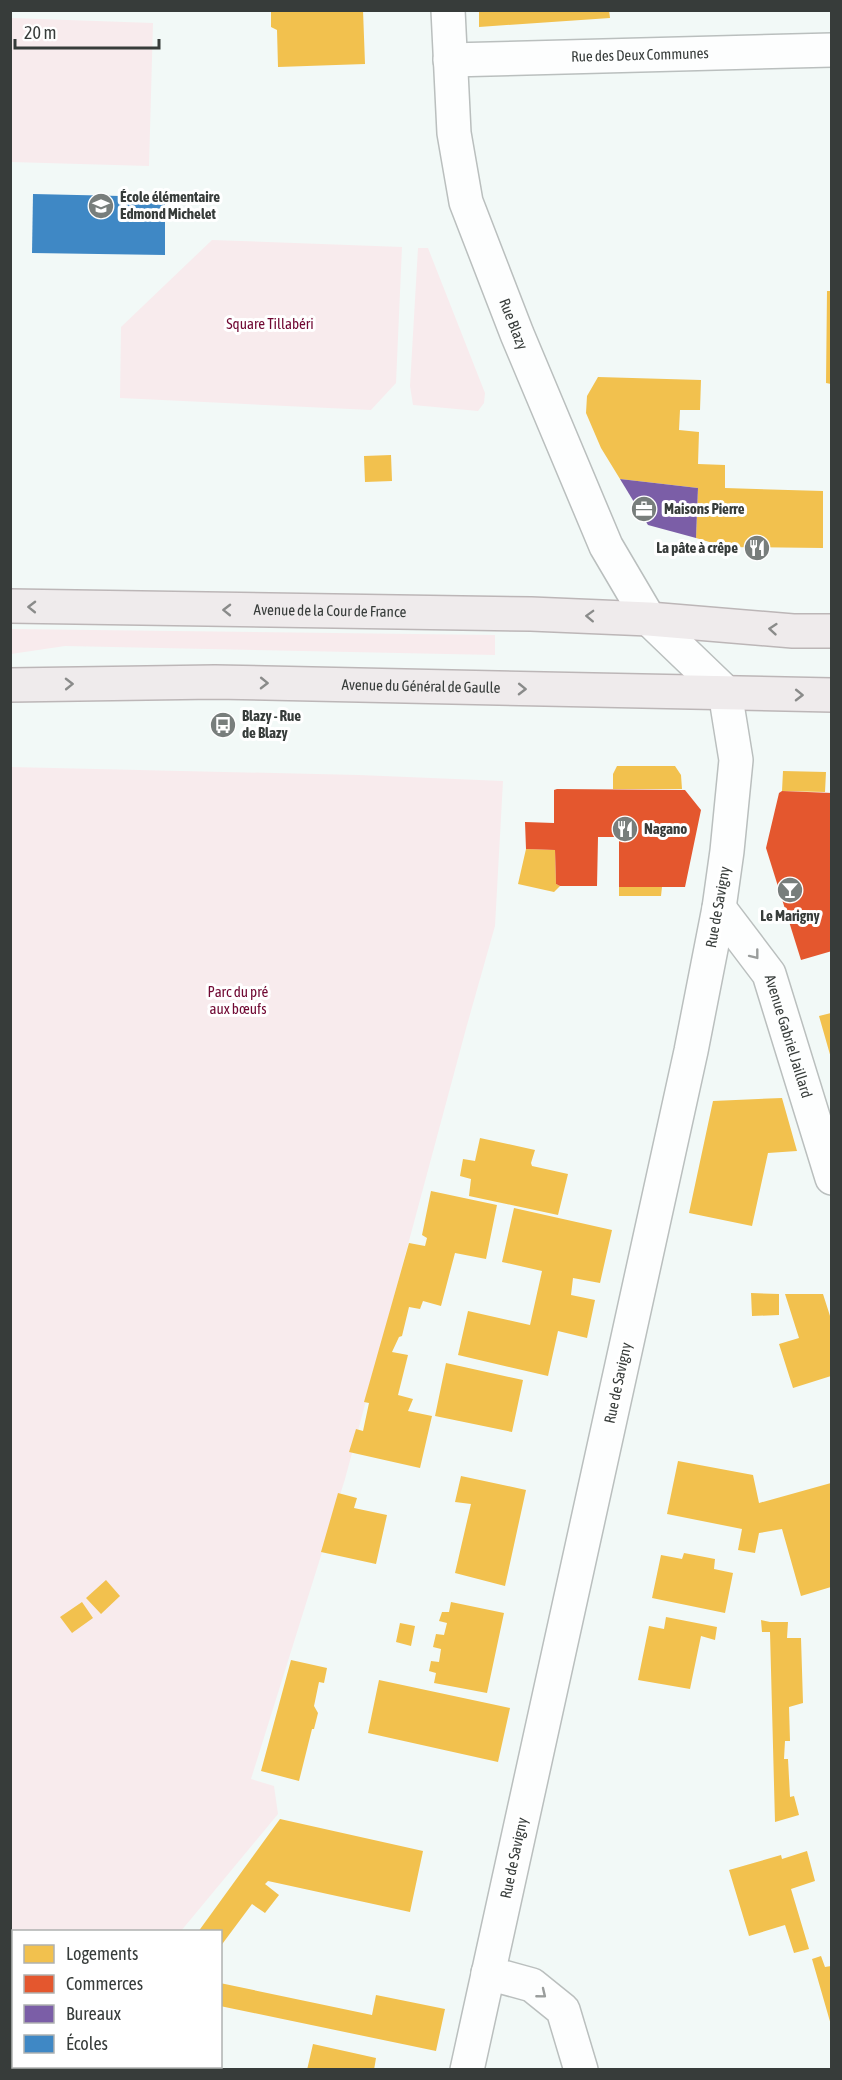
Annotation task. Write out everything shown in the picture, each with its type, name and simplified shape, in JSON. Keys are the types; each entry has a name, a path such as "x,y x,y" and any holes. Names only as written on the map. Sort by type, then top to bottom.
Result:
{"main road":[{"name":"Avenue de la Cour de France","path":"10,606 531,614 649,619 793,631 831,631"},
{"name":"Avenue du Général de Gaulle","path":"10,685 215,682 831,695"}],"street":[{"name":"Rue Blazy","path":"448,10 454,133 466,202 517,334 606,546 649,619"},
{"name":"Rue des Deux Communes","path":"450,60 831,50"},
{"path":"649,619 724,692"},
{"name":"Rue de Savigny","path":"466,2070 691,1052 719,908 736,760 724,692"},
{"name":"Avenue Gabriel Jaillard","path":"719,908 769,974 831,1178"},
{"path":"488,1973 532,1985 563,2010 581,2070"}],"green space":[{"path":"11,18 153,23 149,166 11,162"},
{"name":"Square Tillabéri","path":"212,240 402,247 396,383 371,410 120,398 121,327"},
{"path":"418,248 428,248 485,393 484,403 478,411 413,405 410,386"},
{"path":"11,629 495,635 495,655 65,646 11,654"},
{"name":"Parc du pré aux bœufs","path":"11,767 359,775 503,781 495,926 345,1479 251,1779 274,1786 278,1814 182,1930 12,1930 12,2068 79,2068 78,2070 11,2070"}],"building: Logements":[{"path":"271,10 363,10 365,64 278,67 277,30 271,27"},
{"path":"479,10 609,10 610,18 479,27"},
{"path":"827,291 831,291 831,384 826,383"},
{"path":"598,377 701,380 700,410 680,410 679,430 699,432 698,464 725,465 725,488 823,491 823,548 726,547 696,538 698,488 620,479 601,448 586,413 587,396"},
{"path":"391,455 392,481 365,482 364,456"},
{"path":"617,766 675,766 681,775 682,789 613,789 613,774"},
{"path":"783,771 826,772 825,792 782,791"},
{"path":"526,849 555,850 556,884 560,886 554,892 518,884"},
{"path":"619,887 662,887 661,896 619,896"},
{"path":"831,1013 831,1058 819,1016"},
{"path":"782,1098 797,1151 768,1153 752,1226 689,1213 713,1101"},
{"path":"480,1138 535,1150 532,1166 568,1174 558,1215 469,1196 471,1179 460,1176 463,1159 475,1161"},
{"path":"431,1191 497,1205 486,1259 455,1253 441,1306 423,1301 420,1309 409,1307 402,1336 399,1337 392,1352 408,1355 398,1395 413,1399 408,1411 432,1416 420,1468 349,1452 356,1429 363,1431 369,1403 364,1402 409,1243 425,1246 427,1238 422,1235"},
{"path":"514,1208 612,1230 600,1283 573,1278 571,1295 595,1300 587,1338 558,1331 548,1376 458,1355 468,1311 530,1325 542,1271 502,1262"},
{"path":"751,1293 779,1294 779,1315 752,1316"},
{"path":"785,1294 823,1294 831,1319 831,1376 793,1388 779,1344 799,1338"},
{"path":"446,1363 523,1380 512,1432 435,1416"},
{"path":"678,1461 753,1475 759,1503 831,1483 831,1587 801,1596 782,1529 759,1533 755,1553 738,1550 742,1529 667,1514"},
{"path":"461,1476 526,1490 505,1586 455,1573 471,1504 455,1502"},
{"path":"338,1493 357,1498 354,1508 387,1515 376,1564 321,1552"},
{"path":"684,1553 715,1559 714,1569 733,1573 725,1613 652,1598 661,1555 682,1559"},
{"path":"106,1580 120,1596 101,1614 86,1598"},
{"path":"82,1602 93,1618 72,1633 60,1617"},
{"path":"451,1602 504,1613 487,1693 434,1683 436,1673 429,1671 431,1661 439,1662 441,1649 433,1647 436,1634 444,1635 447,1623 439,1621 442,1612 449,1612"},
{"path":"666,1617 717,1627 715,1640 701,1636 690,1689 638,1680 649,1626 664,1629"},
{"path":"761,1620 788,1622 787,1638 801,1638 803,1703 789,1707 790,1741 785,1741 784,1759 788,1759 790,1797 794,1796 799,1815 775,1822 770,1632 762,1632"},
{"path":"400,1623 415,1626 411,1646 396,1642"},
{"path":"291,1660 327,1668 324,1683 319,1682 314,1706 318,1713 299,1781 261,1771"},
{"path":"379,1680 510,1708 498,1762 368,1733"},
{"path":"280,1819 423,1851 410,1912 268,1881 265,1884 279,1895 265,1913 252,1904 222,1944 222,1930 199,1930"},
{"path":"807,1851 815,1881 791,1889 809,1949 794,1953 785,1925 749,1936 729,1870 781,1855 782,1859"},
{"path":"821,1956 825,1967 831,1966 831,2025 812,1959"},
{"path":"222,1983 372,2015 376,1995 445,2009 436,2051 222,2006"},
{"path":"313,2044 376,2058 374,2070 307,2070"}],"building: Commerces":[{"path":"554,790 685,790 701,810 685,887 619,887 619,837 598,837 597,886 560,886 556,884 555,850 526,849 525,822 554,823"},
{"path":"782,791 832,793 832,951 801,960 766,848 779,793"}],"building: Bureaux":[{"path":"620,479 698,488 696,538 648,525"}],"building: Écoles":[{"path":"33,194 165,197 165,255 32,253"}],"place":[{"name":"École élémentaire Edmond Michelet","path":"101,206"},
{"name":"Maisons Pierre","path":"644,509"},
{"name":"La pâte à crêpe","path":"757,548"},
{"name":"Blazy - Rue de Blazy","path":"223,725"},
{"name":"Nagano","path":"625,829"},
{"name":"Le Marigny","path":"790,890"}]}
